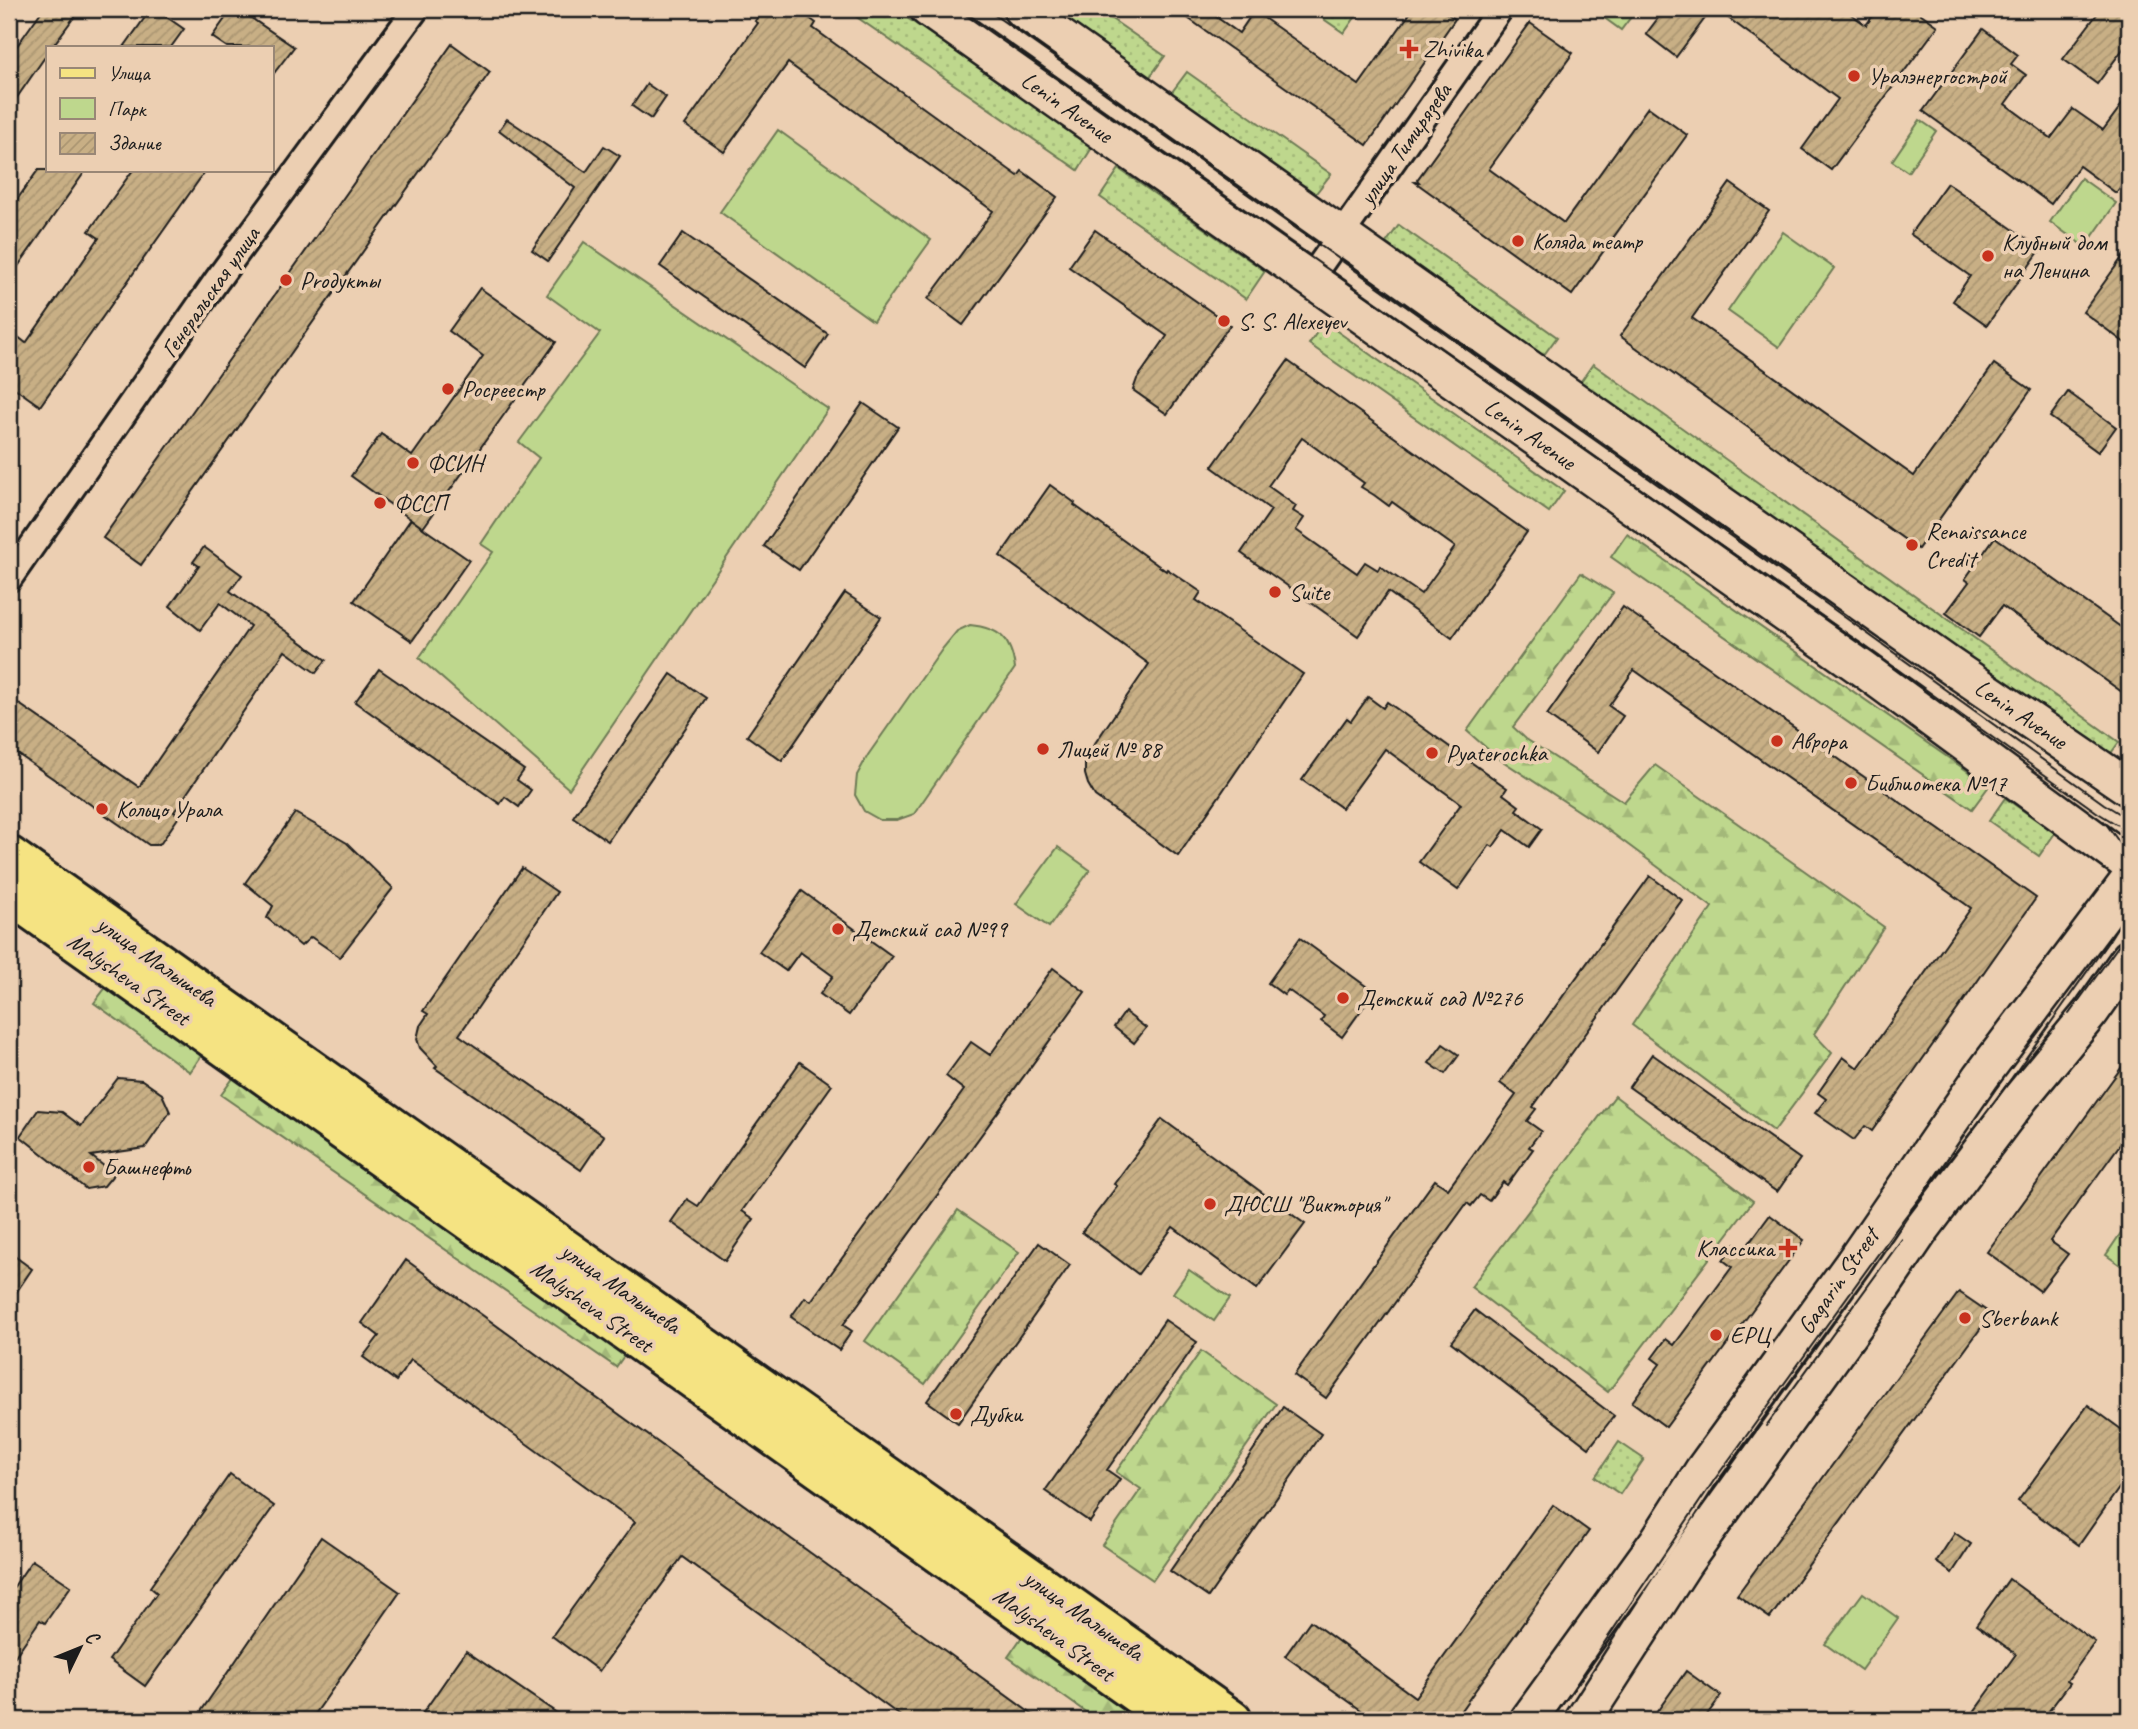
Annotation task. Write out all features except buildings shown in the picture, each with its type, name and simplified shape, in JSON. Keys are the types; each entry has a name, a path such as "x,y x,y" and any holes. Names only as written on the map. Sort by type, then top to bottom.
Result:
{"main road":[{"name":"Lenin Avenue","path":"928,9 1863,668 2129,864"},
{"name":"Lenin Avenue","path":"1021,9 1957,671 2129,788"},
{"name":"улица Малышева","path":"9,856 1232,1720"},
{"name":"Gagarin Street","path":"1528,1720 1650,1551 1703,1470 1853,1263 1981,1077 2129,880"},
{"name":"Malysheva Street","path":"9,894 1174,1720"},
{"name":"Gagarin Street","path":"1583,1720 1685,1562 1884,1286 1921,1230 2022,1096 2091,1012 2129,958"}],"street":[{"name":"Генеральская улица","path":"9,579 216,280 416,9"},
{"name":"улица Тимирязева","path":"1310,279 1500,9"}],"green space":[{"path":"845,9 894,9 1093,146 1078,170"},
{"path":"1036,9 1097,9 1165,56 1144,85"},
{"path":"1309,9 1361,9 1344,33"},
{"path":"1592,9 1637,9 1621,30"},
{"path":"1187,72 1331,174 1310,201 1166,100"},
{"path":"1920,120 1936,131 1908,172 1892,161"},
{"path":"778,130 931,240 873,321 720,212"},
{"path":"1119,169 1265,271 1246,299 1100,197"},
{"path":"2081,178 2116,203 2085,247 2050,222"},
{"path":"1399,225 1557,337 1543,356 1386,243"},
{"path":"1783,232 1834,268 1779,347 1728,311"},
{"path":"584,242 828,409 569,789 419,658 493,552 481,544 539,458 519,442 600,333 547,295"},
{"path":"1324,322 1564,491 1549,512 1309,344"},
{"path":"1593,364 2119,742 2104,763 1579,384"},
{"path":"1627,534 1989,786 1972,809 1611,557"},
{"path":"1581,573 1613,593 1513,727 1526,739 1624,802 1655,765 1884,927 1814,1034 1832,1053 1774,1131 1632,1025 1712,907 1608,830 1498,758 1467,731"},
{"path":"970,625 989,629 1002,637 1010,649 1015,668 914,814 897,820 880,820 864,811 855,795 857,775 868,755 943,648 957,631"},
{"path":"2005,798 2055,833 2039,856 1989,821"},
{"path":"1058,847 1090,870 1049,927 1016,904"},
{"path":"107,986 202,1055 190,1072 94,1003"},
{"path":"234,1077 626,1353 616,1367 221,1095"},
{"path":"1615,1096 1753,1201 1608,1392 1471,1287"},
{"path":"958,1210 1019,1252 925,1384 865,1341"},
{"path":"2129,1221 2129,1271 2106,1255"},
{"path":"1189,1270 1230,1298 1214,1321 1173,1293"},
{"path":"1201,1351 1276,1404 1153,1580 1102,1545 1141,1489 1116,1472"},
{"path":"1619,1442 1644,1459 1620,1494 1595,1477"},
{"path":"1863,1593 1898,1618 1861,1670 1825,1644"},
{"path":"1024,1634 1145,1720 1097,1720 1008,1657"}],"tram line":[{"path":"957,9 1872,651 2098,813 2116,824 2129,827"},
{"path":"986,9 1818,598 2104,804 2122,815 2129,816"},
{"path":"2104,821 2129,856"},
{"path":"1552,1720 1715,1479 1905,1217 1996,1100 2129,908"},
{"path":"2069,1014 2129,931"},
{"path":"1766,1426 1902,1239"}],"place":[{"name":"Zhivika","path":"1409,49"},
{"name":"Уралэнергострой","path":"1854,76"},
{"name":"Коляда театр","path":"1518,241"},
{"name":"Клубный дом на Ленина","path":"1988,256"},
{"name":"Proдукты","path":"286,280"},
{"name":"S. S. Alexeyev","path":"1224,321"},
{"name":"Росреестр","path":"448,389"},
{"name":"ФСИН","path":"413,463"},
{"name":"ФССП","path":"380,503"},
{"name":"Renaissance Credit","path":"1912,545"},
{"name":"Suite","path":"1275,592"},
{"name":"Аврора","path":"1777,741"},
{"name":"Лицей № 88","path":"1043,749"},
{"name":"Pyaterochka","path":"1432,753"},
{"name":"Библиотека №17","path":"1851,783"},
{"name":"Кольцо Урала","path":"102,809"},
{"name":"Детский сад №99","path":"838,929"},
{"name":"Детский сад №276","path":"1343,998"},
{"name":"Башнефть","path":"89,1167"},
{"name":"ДЮСШ \"Виктория\"","path":"1210,1204"},
{"name":"Классика","path":"1788,1248"},
{"name":"Sberbank","path":"1965,1318"},
{"name":"ЕРЦ","path":"1716,1335"},
{"name":"Дубки","path":"956,1414"}]}
